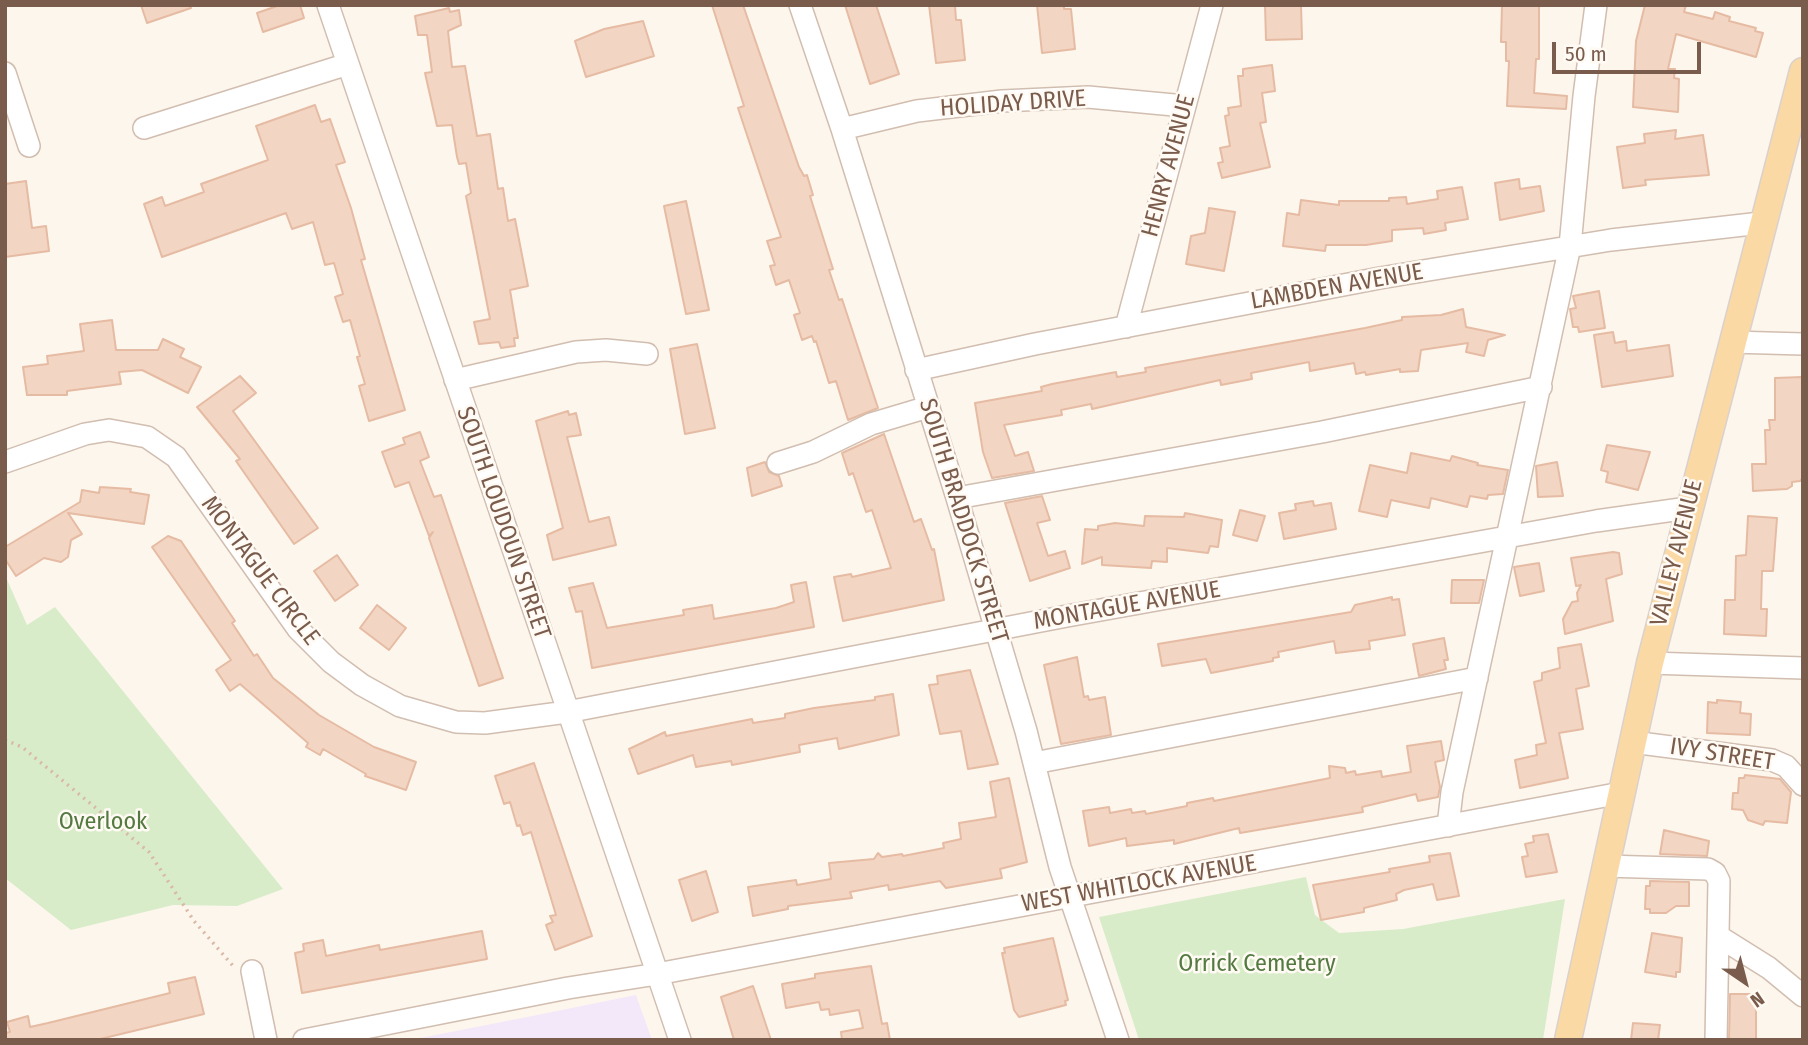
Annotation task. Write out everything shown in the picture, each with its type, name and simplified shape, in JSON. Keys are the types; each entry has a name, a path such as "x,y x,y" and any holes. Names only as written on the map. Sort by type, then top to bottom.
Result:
{"main road":[{"name":"VALLEY AVENUE","path":"1568,1040 1650,663 1761,223 1803,71"}],"street":[{"name":"SOUTH LOUDOUN STREET","path":"328,5 680,1040"},
{"name":"SOUTH BRADDOCK STREET","path":"800,5 842,129 957,498 1070,897 1118,1040"},
{"name":"HENRY AVENUE","path":"1126,327 1212,5"},
{"path":"1448,826 1452,792 1570,246 1584,96 1596,5"},
{"path":"144,128 348,64"},
{"path":"5,73 29,146"},
{"name":"HOLIDAY DRIVE","path":"842,129 917,111 1002,101 1088,97 1185,106"},
{"name":"LAMBDEN AVENUE","path":"916,370 1126,327 1570,246 1648,234 1761,223"},
{"path":"1731,342 1803,344"},
{"path":"455,380 576,352 606,350 648,354"},
{"path":"957,498 1322,432 1541,387"},
{"path":"778,463 813,452 871,424 929,407"},
{"name":"MONTAGUE CIRCLE","path":"5,462 97,432 128,431 147,437 176,457 298,629 331,662 362,685 400,706 456,722 485,723 567,712"},
{"name":"MONTAGUE AVENUE","path":"567,712 1507,537 1688,508"},
{"path":"1650,663 1803,668"},
{"path":"1034,763 1478,678"},
{"name":"IVY STREET","path":"1632,742 1772,760 1786,765 1803,785"},
{"name":"WEST WHITLOCK AVENUE","path":"304,1040 568,988 657,974 1621,793"},
{"path":"1605,866 1708,869 1715,873 1719,881 1716,1040"},
{"path":"1718,936 1769,968 1803,996"},
{"path":"246,975 266,1040"}],"path":[{"path":"5,740 22,747 149,852 178,898 246,975"}],"shaded area":[{"path":"636,995 652,1040 410,1040 532,1016"}],"green space":[{"name":"Overlook","path":"5,575 27,625 55,607 283,889 237,906 173,905 71,930 5,878"},
{"name":"Orrick Cemetery","path":"1306,877 1315,915 1339,933 1403,929 1565,899 1543,1040 1139,1040 1099,917"}],"building":[{"path":"141,5 190,5 191,8 147,23"},
{"path":"280,5 300,5 304,18 263,32 257,13"},
{"path":"712,5 743,5 799,167 804,176 807,175 813,195 810,196 833,269 829,270 839,300 842,299 878,408 848,420 836,381 829,383 816,341 814,342 812,336 802,340 794,315 800,313 789,280 776,285 770,266 775,265 767,241 781,237 738,108 744,106"},
{"path":"845,5 876,5 899,74 870,84"},
{"path":"929,5 955,5 956,20 961,20 965,60 936,63"},
{"path":"1037,5 1064,5 1064,9 1071,9 1075,49 1042,53"},
{"path":"1265,5 1301,5 1302,39 1266,40"},
{"path":"1502,5 1539,5 1539,59 1536,59 1534,93 1567,96 1566,109 1507,106 1509,61 1506,61 1506,42 1501,42"},
{"path":"1645,5 1686,5 1684,12 1713,19 1715,12 1730,17 1729,21 1756,28 1755,31 1763,33 1756,57 1676,34 1668,69 1675,69 1674,78 1679,79 1678,112 1633,107 1636,41"},
{"path":"449,8 450,12 459,10 461,25 448,31 452,67 465,66 477,136 490,134 498,189 503,188 508,221 515,219 528,286 510,290 518,338 514,338 515,346 501,348 499,342 479,344 474,322 490,319 466,196 471,193 466,163 459,164 452,125 437,126 425,73 432,72 427,35 418,35 415,16"},
{"path":"643,21 654,56 586,77 575,41 604,29"},
{"path":"1272,65 1275,91 1262,93 1266,122 1260,123 1270,167 1222,178 1218,163 1223,162 1220,148 1230,146 1225,116 1229,115 1228,108 1241,106 1238,76 1243,76 1243,69"},
{"path":"315,105 321,122 330,119 345,162 336,165 351,208 365,259 361,260 405,410 369,421 359,386 365,384 357,357 360,356 350,320 343,322 335,297 343,294 334,263 325,265 313,222 292,229 286,213 162,257 144,204 162,197 165,206 204,192 201,184 268,160 256,126"},
{"path":"1676,130 1675,139 1703,135 1709,175 1645,180 1646,185 1623,188 1617,147 1645,143 1644,134"},
{"path":"1519,179 1520,189 1540,186 1544,211 1500,220 1495,183"},
{"path":"26,181 32,228 46,226 49,251 5,257 5,184"},
{"path":"1462,187 1468,219 1445,223 1446,230 1424,234 1423,228 1392,230 1392,241 1366,245 1326,245 1325,251 1283,246 1287,213 1299,215 1301,200 1339,205 1339,201 1389,201 1389,198 1406,197 1407,204 1438,199 1437,191"},
{"path":"686,201 709,310 686,314 664,206"},
{"path":"1209,208 1235,212 1224,271 1186,264 1191,236 1205,233"},
{"path":"1599,291 1605,328 1579,332 1578,327 1573,327 1570,309 1576,308 1573,296"},
{"path":"1463,309 1466,327 1505,335 1488,340 1484,356 1466,352 1468,343 1421,350 1418,371 1400,372 1400,369 1366,375 1365,372 1356,374 1354,363 1310,371 1309,362 1251,373 1252,379 1221,385 1220,380 1092,409 1091,404 1061,410 1062,415 1004,425 1015,456 1028,452 1034,471 992,478 983,452 975,403 1042,391 1041,387 1052,384 1116,372 1117,377 1146,372 1145,368 1365,328 1402,320 1402,317 1441,315"},
{"path":"112,320 116,350 158,350 163,339 184,349 180,357 201,367 188,393 142,370 119,372 121,384 67,391 67,395 27,395 23,367 48,364 47,356 84,351 80,324"},
{"path":"1613,332 1615,343 1626,341 1627,351 1669,345 1673,376 1602,387 1594,335"},
{"path":"697,344 715,428 685,434 670,349"},
{"path":"240,376 256,393 233,411 318,528 294,544 236,461 240,459 197,407"},
{"path":"1803,377 1803,478 1792,482 1792,486 1787,489 1753,491 1752,464 1766,464 1765,430 1770,430 1769,420 1775,420 1775,378"},
{"path":"568,411 569,415 576,413 581,435 567,437 589,522 609,517 616,545 553,560 547,535 563,528 536,421"},
{"path":"420,432 429,457 420,461 434,497 441,495 503,678 479,686 429,538 433,532 429,536 409,482 395,487 382,452 405,444 403,438"},
{"path":"884,434 914,522 921,519 932,550 934,549 944,600 843,621 834,577 851,574 852,577 891,568 872,510 866,512 853,473 849,475 842,453"},
{"path":"1607,445 1650,452 1638,490 1606,482 1608,472 1601,470"},
{"path":"1411,453 1450,461 1452,456 1478,463 1477,465 1508,470 1503,494 1488,495 1487,499 1470,496 1467,507 1431,498 1429,508 1391,500 1387,517 1359,511 1370,465 1407,473"},
{"path":"765,462 769,472 779,476 782,486 752,496 747,468"},
{"path":"1557,462 1563,496 1538,497 1536,466"},
{"path":"100,487 131,489 130,492 149,495 144,524 68,513 82,534 71,540 68,557 61,562 44,558 16,576 5,559 5,547 80,502 82,490 99,493"},
{"path":"1042,496 1050,520 1037,523 1048,556 1065,551 1070,568 1030,581 1005,503"},
{"path":"1313,501 1314,506 1331,503 1336,529 1284,539 1279,513 1296,510 1295,504"},
{"path":"1240,510 1265,516 1257,541 1233,535"},
{"path":"1185,513 1222,520 1218,547 1210,546 1208,553 1167,548 1167,562 1152,561 1151,568 1102,565 1102,557 1082,564 1085,529 1098,530 1098,526 1115,523 1144,526 1145,516 1184,517"},
{"path":"1748,516 1777,518 1773,571 1762,571 1761,609 1767,609 1766,636 1724,634 1725,600 1735,600 1736,556 1746,555"},
{"path":"168,536 181,541 235,621 232,623 254,656 257,654 273,678 319,715 374,747 416,762 406,790 365,776 366,774 323,749 320,755 306,747 308,743 240,684 230,691 216,670 231,660 152,547"},
{"path":"1619,553 1622,574 1606,579 1613,621 1565,634 1563,619 1572,602 1578,601 1577,593 1581,585 1576,586 1571,558"},
{"path":"337,555 358,585 335,601 314,571"},
{"path":"1539,563 1544,591 1520,596 1514,567"},
{"path":"1452,580 1484,580 1479,603 1451,603"},
{"path":"806,582 814,627 592,668 582,611 576,612 569,588 593,583 607,628 684,615 683,610 712,605 714,619 776,608 794,602 791,585"},
{"path":"1392,597 1392,600 1399,599 1405,635 1369,641 1370,649 1336,653 1334,641 1278,652 1279,657 1273,658 1273,661 1211,673 1206,659 1162,666 1158,644 1351,612 1355,605"},
{"path":"377,605 406,628 389,650 360,628"},
{"path":"1444,638 1448,660 1444,660 1446,669 1419,676 1413,644"},
{"path":"1581,644 1589,686 1576,689 1583,729 1559,733 1568,778 1520,788 1515,760 1537,755 1536,745 1546,743 1534,682 1542,680 1542,673 1560,668 1558,648"},
{"path":"1077,657 1084,697 1088,696 1089,700 1105,697 1111,735 1061,744 1044,665"},
{"path":"970,670 998,764 968,769 961,731 940,734 929,685 938,684 937,676"},
{"path":"893,694 899,735 839,749 837,738 799,745 800,752 732,765 731,761 696,767 693,755 638,774 629,749 665,732 666,736 752,719 753,723 785,718 785,714 875,700 875,697"},
{"path":"1717,700 1741,702 1740,713 1751,714 1750,735 1707,733 1708,702 1717,703"},
{"path":"1441,741 1444,760 1435,762 1440,787 1438,797 1418,801 1416,794 1362,807 1363,812 1240,833 1239,828 1174,844 1174,840 1127,846 1126,838 1089,846 1083,811 1109,807 1110,813 1131,809 1132,813 1145,811 1146,814 1187,806 1187,803 1213,798 1214,801 1330,778 1329,766 1345,768 1346,773 1355,771 1356,775 1381,771 1382,777 1411,772 1407,746"},
{"path":"534,763 592,936 555,950 546,925 553,922 550,916 556,915 531,832 523,835 520,825 517,826 510,802 504,804 495,776"},
{"path":"1745,775 1780,779 1791,792 1787,823 1765,821 1763,825 1748,820 1743,810 1732,809 1733,793 1738,793 1739,778 1744,778"},
{"path":"1009,778 1027,862 1000,869 1002,878 946,888 940,881 889,890 888,885 850,892 852,898 788,906 788,909 753,916 748,887 796,880 797,885 831,879 829,863 874,859 878,853 882,857 903,856 944,848 943,843 961,839 959,823 996,817 990,782"},
{"path":"1664,830 1709,841 1707,856 1660,854"},
{"path":"1548,834 1557,872 1526,877 1522,857 1528,856 1525,844 1534,842 1533,836"},
{"path":"1450,853 1459,896 1437,900 1433,884 1404,890 1396,894 1397,900 1364,908 1364,912 1321,920 1313,885 1390,872 1389,869 1430,862 1429,856"},
{"path":"706,871 718,912 692,921 679,880"},
{"path":"1650,881 1689,882 1689,906 1676,906 1666,913 1650,913 1650,909 1645,909 1646,886 1650,886"},
{"path":"482,931 487,959 302,993 295,953 304,951 303,944 323,940 326,956 379,945 380,950"},
{"path":"1652,933 1682,938 1680,972 1676,972 1676,977 1645,972"},
{"path":"1053,938 1068,1000 1065,1001 1066,1005 1019,1017 1014,1010 1002,953 1005,953 1004,948"},
{"path":"871,966 882,1024 887,1023 890,1040 842,1040 841,1032 863,1028 859,1010 830,1015 829,1009 821,1010 819,1002 786,1008 782,984 815,978 815,974"},
{"path":"195,977 204,1014 96,1040 5,1040 5,1033 10,1032 7,1022 28,1016 30,1027 48,1023 170,993 168,983"},
{"path":"753,986 771,1040 734,1040 721,997"},
{"path":"1730,994 1756,994 1756,1040 1729,1040"},
{"path":"1633,1023 1660,1025 1658,1040 1631,1040"}]}
